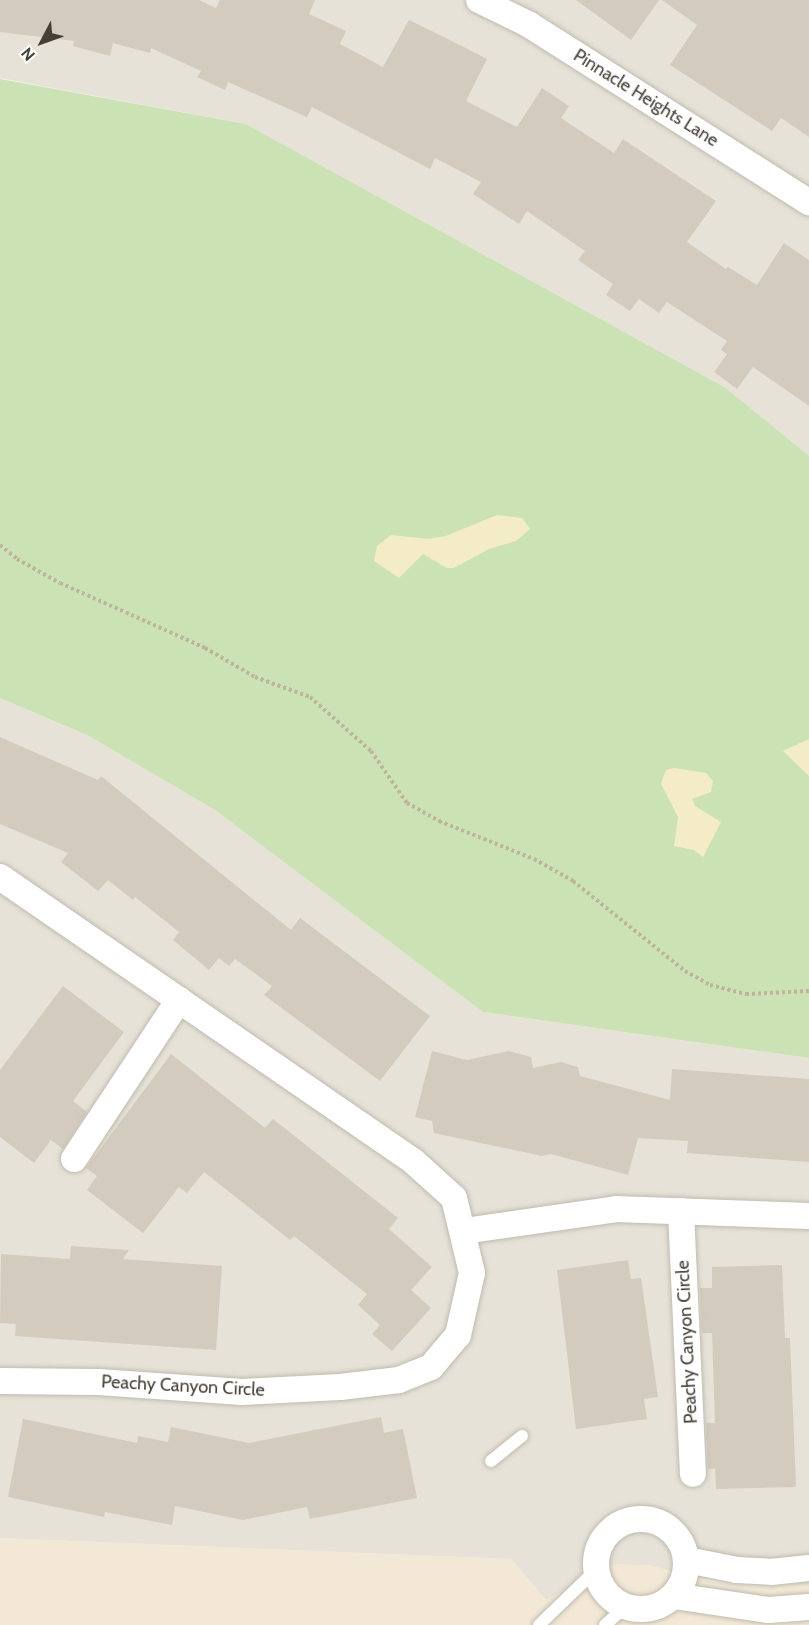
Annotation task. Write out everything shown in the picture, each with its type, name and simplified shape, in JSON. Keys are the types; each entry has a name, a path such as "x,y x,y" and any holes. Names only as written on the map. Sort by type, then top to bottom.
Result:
{"street":[{"name":"Pinnacle Heights Lane","path":"479,0 528,24 809,202"},
{"name":"Peachy Canyon Circle","path":"0,877 413,1161 453,1198 464,1231 471,1273 458,1335 431,1367 399,1380 340,1387 242,1392 98,1382 0,1381"},
{"path":"74,1159 179,1000"},
{"path":"464,1231 616,1209 809,1216"},
{"name":"Peachy Canyon Circle","path":"681,1211 693,1474"},
{"path":"630,1520 661,1523 683,1545 687,1560 682,1586 674,1596 651,1608 626,1606 605,1591 596,1570 600,1546 606,1535 630,1520"},
{"path":"687,1560 748,1571 809,1568"},
{"path":"674,1596 769,1610 809,1607"}],"lane":[{"path":"491,1461 522,1436"},
{"path":"539,1625 596,1570"},
{"path":"605,1625 626,1606"}],"path":[{"path":"0,545 17,559 60,583 205,648 255,677 310,697 371,751 407,803 439,821 534,859 573,881 685,971 710,985 746,994 809,991"}],"shaded area":[{"path":"0,0 809,0 809,456 726,388 246,124 0,78"},
{"path":"0,698 87,735 215,810 483,1012 809,1058 809,1585 747,1585 617,1564 546,1600 511,1559 0,1538"},
{"path":"0,1538 511,1559 546,1600 617,1564 649,1565 714,1582 809,1585 809,1625 0,1625"}],"green space":[{"path":"0,79 246,124 726,388 809,456 809,1058 483,1012 215,810 87,735 0,698"}],"sand":[{"path":"497,515 522,518 530,529 516,541 489,549 454,568 447,568 423,554 399,578 374,561 377,546 391,535 429,539 446,536"},
{"path":"809,739 809,776 783,751"},
{"path":"674,768 706,773 713,781 711,792 692,799 695,806 721,822 703,857 694,850 674,846 678,817 661,784 666,770"}],"building":[{"path":"0,0 199,0 216,8 220,0 315,0 309,14 346,31 340,44 383,67 409,20 452,41 487,59 466,101 517,127 542,88 569,106 561,118 614,153 623,139 716,201 687,242 726,269 728,267 757,285 784,243 809,260 809,406 753,367 737,389 714,372 727,354 721,350 727,341 667,302 659,313 639,299 630,311 606,295 613,284 578,260 585,251 527,211 519,224 473,194 481,182 435,158 430,169 312,107 307,117 228,82 225,90 197,77 201,71 151,48 150,53 113,43 110,56 73,46 74,41 0,32"},
{"path":"576,0 659,0 631,40"},
{"path":"662,0 809,0 809,137 781,118 772,131 670,65 697,25"},
{"path":"0,737 98,780 101,776 291,930 300,918 430,1016 380,1081 264,995 272,986 235,959 229,966 219,958 209,970 173,940 179,932 135,897 133,900 108,880 98,891 61,862 68,853 0,824"},
{"path":"63,986 124,1032 73,1101 87,1112 63,1149 51,1140 34,1163 0,1137 0,1070"},
{"path":"432,1051 467,1060 509,1051 531,1057 533,1068 561,1062 578,1067 580,1076 670,1100 672,1069 809,1079 809,1162 687,1153 688,1141 638,1138 628,1175 551,1154 542,1156 434,1133 432,1121 415,1117"},
{"path":"171,1054 265,1128 273,1119 398,1218 389,1229 432,1267 411,1290 431,1308 392,1351 372,1334 380,1325 358,1305 367,1294 294,1236 290,1240 204,1172 187,1193 179,1187 143,1233 87,1190 97,1176 86,1168"},
{"path":"71,1246 129,1250 123,1259 222,1266 216,1350 15,1336 16,1324 0,1323 1,1254 70,1259"},
{"path":"628,1260 631,1279 641,1278 658,1397 644,1399 647,1419 576,1429 557,1270"},
{"path":"782,1265 785,1338 790,1338 796,1487 716,1489 715,1469 708,1469 706,1423 715,1423 712,1333 702,1333 700,1288 712,1288 712,1267"},
{"path":"381,1417 384,1433 403,1429 417,1498 310,1519 307,1507 243,1520 175,1506 172,1525 105,1512 104,1517 8,1497 23,1419 137,1443 138,1436 168,1442 171,1427 249,1443"}]}
